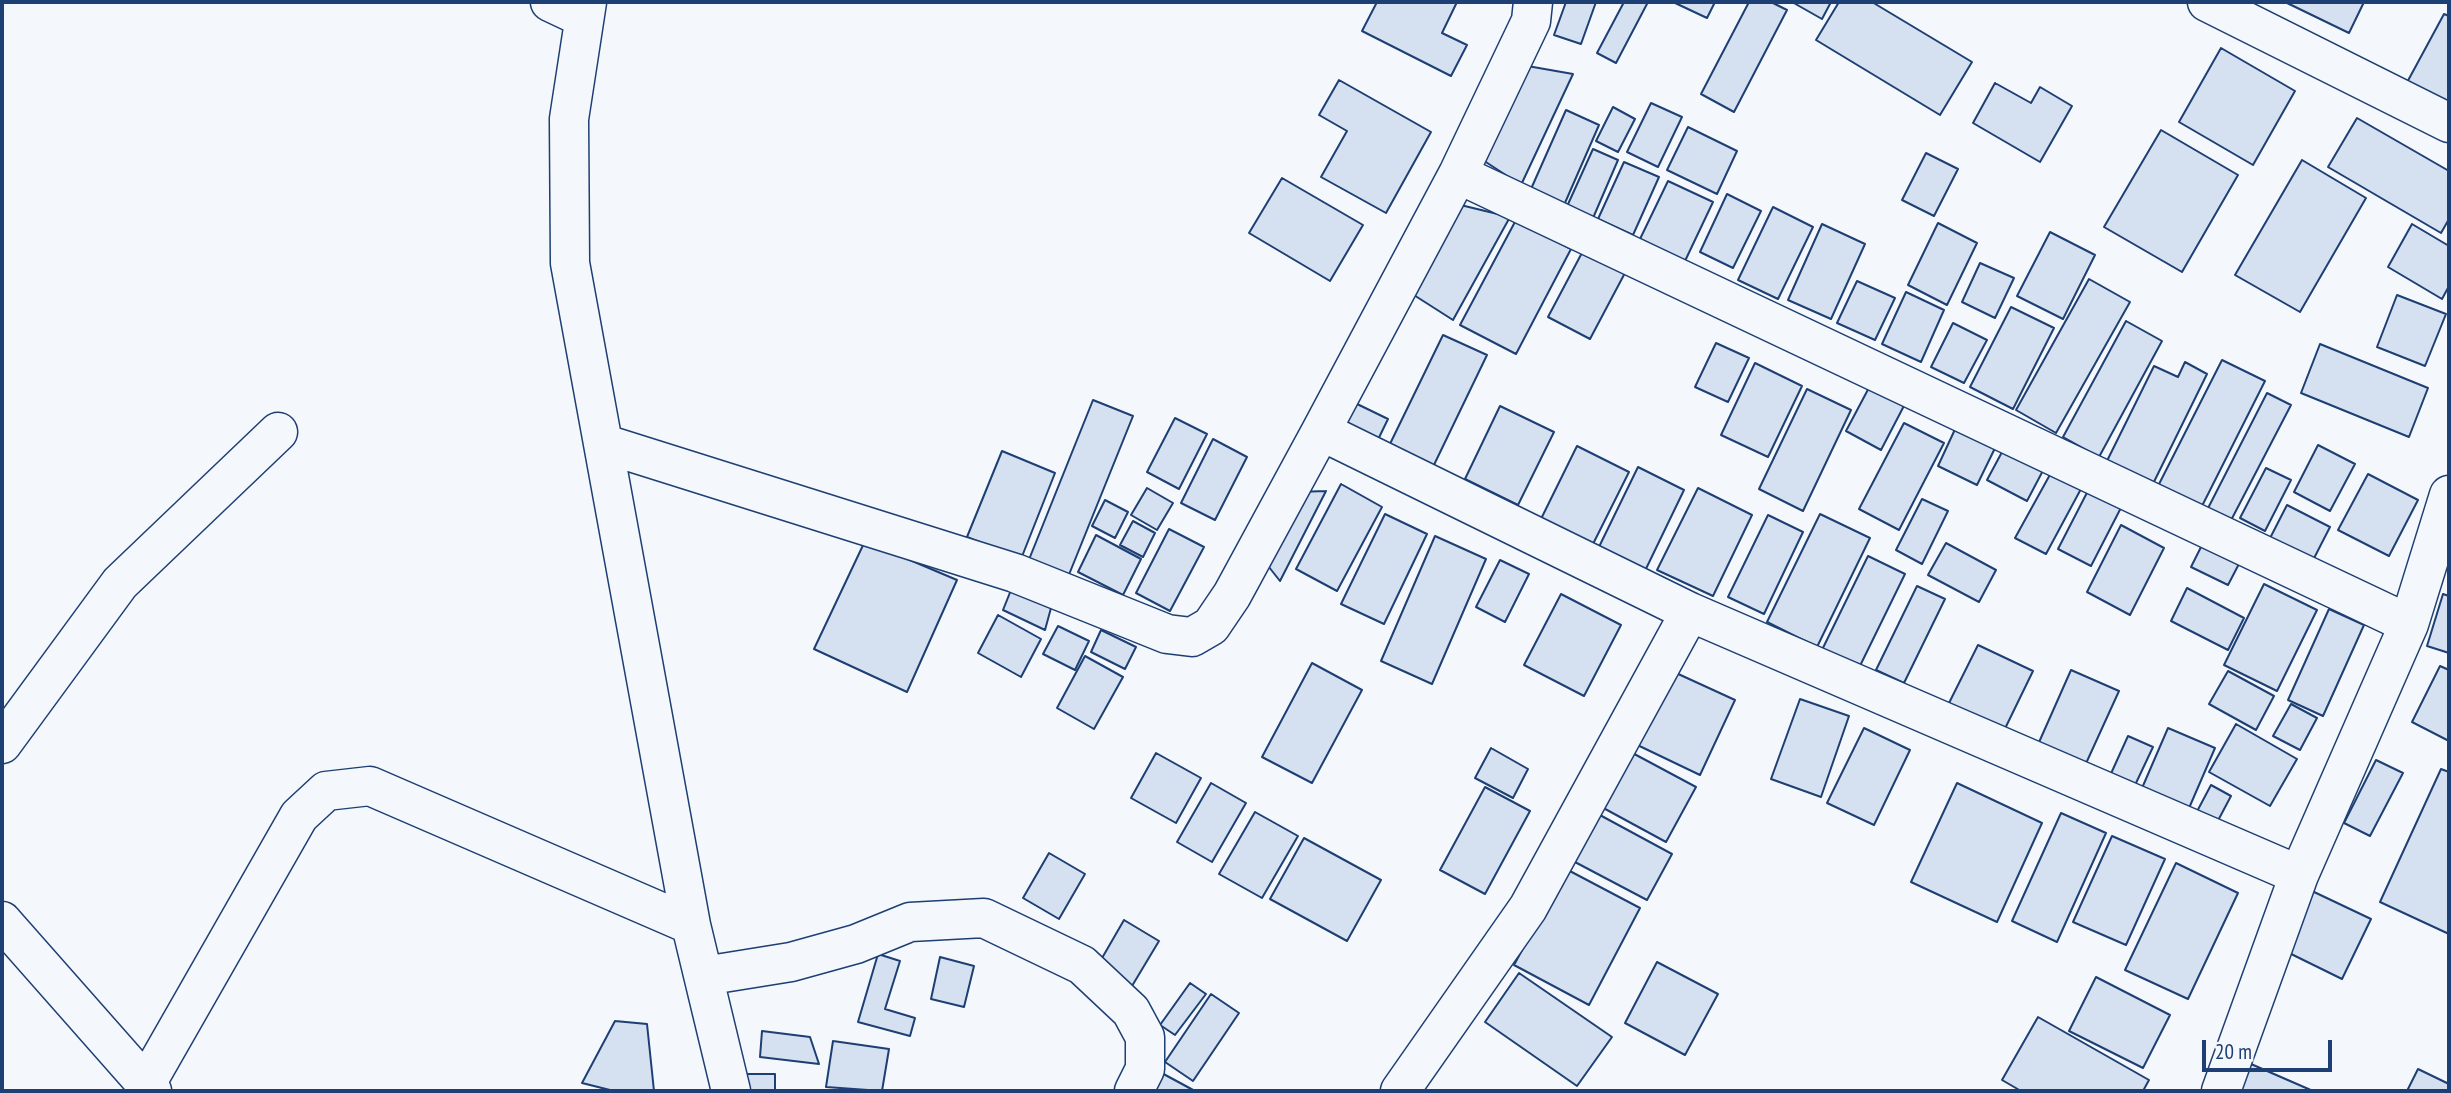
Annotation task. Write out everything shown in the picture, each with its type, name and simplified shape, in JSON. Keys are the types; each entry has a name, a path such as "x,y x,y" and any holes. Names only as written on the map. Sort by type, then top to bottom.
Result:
{"street":[{"path":"550,2 586,10 569,119 570,262 606,444 691,925 731,1091"},
{"path":"606,444 1015,573 1167,634 1192,637 1211,626 1233,595 1321,431 1458,174 1531,21 1532,2"},
{"path":"2207,2 2449,123"},
{"path":"1458,174 2409,624"},
{"path":"1321,431 1690,612 2299,875"},
{"path":"2,744 120,583 278,432"},
{"path":"2221,1091 2299,875 2409,624 2449,495"},
{"path":"1400,1091 1528,908 1690,612"},
{"path":"2,921 149,1087 299,816 326,791 370,786 691,925"},
{"path":"705,976 792,962 856,944 910,922 984,918 1082,965 1130,1011 1144,1037 1144,1069 1134,1091"}],"building":[{"path":"1377,2 1457,2 1442,33 1467,45 1451,76 1362,31"},
{"path":"1566,2 1596,2 1581,44 1554,35"},
{"path":"1624,2 1648,2 1616,63 1597,53"},
{"path":"1673,2 1715,2 1707,18"},
{"path":"1749,2 1771,2 1787,10 1734,112 1701,94"},
{"path":"1792,2 1831,2 1822,19"},
{"path":"1839,2 1872,2 1972,62 1940,115 1816,40"},
{"path":"2285,2 2364,2 2349,33"},
{"path":"2444,14 2449,16 2449,110 2404,88"},
{"path":"2221,48 2295,91 2253,165 2179,122"},
{"path":"1516,64 1573,74 1521,185 1469,151"},
{"path":"1339,80 1431,132 1386,213 1321,177 1347,131 1319,115"},
{"path":"1995,83 2031,103 2040,87 2072,106 2040,162 1973,123"},
{"path":"1651,103 1682,117 1658,167 1627,152"},
{"path":"1613,107 1635,119 1618,152 1596,141"},
{"path":"1566,110 1599,125 1561,212 1527,198"},
{"path":"2357,118 2449,171 2449,219 2441,233 2328,167"},
{"path":"1688,127 1737,151 1717,194 1667,170"},
{"path":"2161,130 2238,175 2182,272 2104,227"},
{"path":"1593,149 1618,160 1590,225 1564,213"},
{"path":"1926,153 1958,169 1934,216 1902,200"},
{"path":"2302,160 2366,198 2300,312 2235,275"},
{"path":"1624,162 1659,177 1633,235 1598,219"},
{"path":"1282,178 1363,225 1330,281 1249,233"},
{"path":"1668,181 1713,202 1685,261 1640,239"},
{"path":"1727,194 1761,211 1733,268 1700,252"},
{"path":"1444,201 1510,217 1453,320 1406,290"},
{"path":"1773,207 1813,227 1778,299 1738,280"},
{"path":"1516,220 1571,249 1516,354 1460,325"},
{"path":"1938,223 1977,243 1947,305 1908,285"},
{"path":"1822,224 1865,244 1831,319 1788,300"},
{"path":"2412,224 2449,246 2449,286 2442,299 2388,267"},
{"path":"2050,232 2095,255 2063,319 2017,296"},
{"path":"1584,249 1626,271 1590,339 1548,317"},
{"path":"1980,263 2014,278 1995,318 1962,302"},
{"path":"2089,279 2130,302 2056,433 2016,410"},
{"path":"1857,281 1895,298 1875,340 1837,323"},
{"path":"1906,292 1944,310 1921,362 1882,344"},
{"path":"2397,295 2446,314 2425,366 2377,347"},
{"path":"2011,307 2054,328 2013,409 1970,387"},
{"path":"2126,321 2162,341 2099,457 2063,437"},
{"path":"1953,323 1987,340 1964,383 1931,367"},
{"path":"1443,335 1487,355 1432,469 1388,448"},
{"path":"1716,343 1749,358 1728,402 1695,387"},
{"path":"2320,344 2428,388 2409,437 2301,393"},
{"path":"2222,360 2265,381 2199,512 2156,490"},
{"path":"2185,362 2207,374 2148,494 2102,471 2154,366 2178,377"},
{"path":"1755,363 1802,386 1768,457 1721,435"},
{"path":"1872,382 1907,400 1881,450 1846,431"},
{"path":"1807,389 1851,410 1803,511 1759,489"},
{"path":"2267,393 2291,405 2227,528 2204,516"},
{"path":"1093,400 1133,416 1066,582 1026,567"},
{"path":"1353,402 1388,419 1371,454 1336,437"},
{"path":"1500,406 1554,432 1518,505 1465,479"},
{"path":"1175,418 1207,434 1179,489 1147,472"},
{"path":"1904,423 1944,443 1899,530 1859,509"},
{"path":"1957,425 1997,444 1977,485 1938,466"},
{"path":"1213,439 1247,457 1215,520 1181,503"},
{"path":"2009,439 2048,461 2027,501 1987,480"},
{"path":"2318,445 2355,464 2330,511 2294,492"},
{"path":"1577,446 1629,472 1590,550 1538,525"},
{"path":"1002,451 1055,473 1021,559 967,537"},
{"path":"1638,467 1684,490 1643,575 1596,553"},
{"path":"2266,468 2291,480 2265,531 2240,518"},
{"path":"2052,471 2082,487 2046,554 2015,538"},
{"path":"2368,474 2418,500 2389,556 2338,530"},
{"path":"2093,481 2126,498 2091,566 2058,549"},
{"path":"1341,484 1382,507 1337,591 1296,569"},
{"path":"1147,488 1173,503 1157,530 1131,515"},
{"path":"1698,488 1752,515 1713,596 1657,570"},
{"path":"1326,491 1280,581 1261,557 1297,492"},
{"path":"1922,499 1948,511 1922,564 1896,550"},
{"path":"1105,500 1128,512 1115,538 1092,526"},
{"path":"2287,505 2330,527 2309,568 2266,546"},
{"path":"1385,514 1427,534 1384,624 1341,604"},
{"path":"1820,514 1870,538 1817,647 1767,622"},
{"path":"1768,515 1803,532 1764,614 1728,597"},
{"path":"1133,521 1155,533 1143,557 1120,545"},
{"path":"2121,525 2164,548 2130,615 2087,592"},
{"path":"1169,529 1204,547 1170,611 1136,593"},
{"path":"1096,535 1141,559 1123,595 1078,572"},
{"path":"1435,536 1486,559 1432,684 1381,661"},
{"path":"865,541 957,580 907,692 814,649"},
{"path":"2204,541 2241,560 2228,585 2191,567"},
{"path":"1946,543 1996,570 1979,602 1928,575"},
{"path":"1868,556 1905,574 1856,674 1819,656"},
{"path":"1500,560 1529,574 1505,622 1476,607"},
{"path":"2264,584 2317,610 2277,691 2224,665"},
{"path":"1917,586 1945,599 1904,683 1876,670"},
{"path":"2187,588 2244,618 2228,650 2171,621"},
{"path":"1011,590 1051,608 1045,630 1003,610"},
{"path":"1561,594 1621,625 1584,696 1524,665"},
{"path":"2443,594 2449,596 2449,653 2427,646"},
{"path":"2329,609 2364,625 2323,716 2288,700"},
{"path":"998,615 1041,639 1021,677 978,653"},
{"path":"1058,626 1089,641 1075,670 1043,654"},
{"path":"1101,630 1136,647 1125,669 1091,652"},
{"path":"1978,645 2033,671 1998,743 1943,715"},
{"path":"1085,656 1123,677 1094,729 1057,708"},
{"path":"1312,663 1362,690 1312,783 1262,757"},
{"path":"2440,666 2449,670 2449,741 2412,722"},
{"path":"1663,667 1735,700 1700,775 1629,741"},
{"path":"2071,670 2119,691 2083,770 2036,749"},
{"path":"2228,671 2274,696 2256,730 2209,704"},
{"path":"1800,699 1849,716 1821,797 1771,779"},
{"path":"2291,704 2317,718 2300,750 2273,736"},
{"path":"2236,724 2297,759 2270,806 2209,772"},
{"path":"1864,728 1910,750 1874,825 1827,803"},
{"path":"2168,728 2215,748 2183,822 2136,802"},
{"path":"2128,736 2153,747 2128,800 2104,789"},
{"path":"1491,748 1528,769 1513,798 1475,778"},
{"path":"1625,749 1696,787 1666,842 1596,804"},
{"path":"1156,753 1201,778 1176,823 1131,798"},
{"path":"2376,760 2403,773 2370,836 2344,823"},
{"path":"2441,769 2449,772 2449,934 2380,902"},
{"path":"1211,783 1246,803 1212,862 1177,842"},
{"path":"1957,783 2042,823 1997,922 1911,882"},
{"path":"2211,785 2231,796 2213,830 2193,819"},
{"path":"1485,787 1530,811 1485,894 1440,870"},
{"path":"1255,812 1298,836 1262,898 1219,874"},
{"path":"2061,813 2106,833 2057,942 2012,921"},
{"path":"1598,814 1672,854 1647,900 1573,861"},
{"path":"2112,836 2165,859 2126,945 2073,922"},
{"path":"1304,838 1381,880 1347,941 1270,899"},
{"path":"1049,853 1085,874 1059,919 1023,898"},
{"path":"2176,863 2238,893 2188,999 2125,970"},
{"path":"1566,869 1640,908 1589,1005 1514,965"},
{"path":"2312,891 2371,919 2342,979 2283,950"},
{"path":"1124,920 1159,941 1132,986 1098,965"},
{"path":"878,954 900,961 885,1009 915,1018 910,1036 858,1022"},
{"path":"940,957 974,966 964,1007 931,999"},
{"path":"1657,962 1718,994 1685,1055 1625,1023"},
{"path":"1519,973 1612,1037 1577,1086 1485,1022"},
{"path":"2096,977 2170,1015 2143,1068 2069,1031"},
{"path":"1190,983 1206,994 1175,1035 1160,1025"},
{"path":"1211,994 1239,1013 1193,1081 1165,1062"},
{"path":"2038,1017 2149,1080 2143,1091 2021,1091 2002,1080"},
{"path":"615,1021 647,1024 654,1091 614,1091 582,1083"},
{"path":"762,1031 810,1037 819,1064 760,1057"},
{"path":"833,1041 889,1049 882,1091 826,1087"},
{"path":"2251,1064 2313,1091 2239,1091"},
{"path":"2418,1069 2449,1084 2449,1091 2407,1091"},
{"path":"1158,1071 1195,1091 1146,1091"},
{"path":"737,1074 775,1074 775,1091 741,1091"}]}
